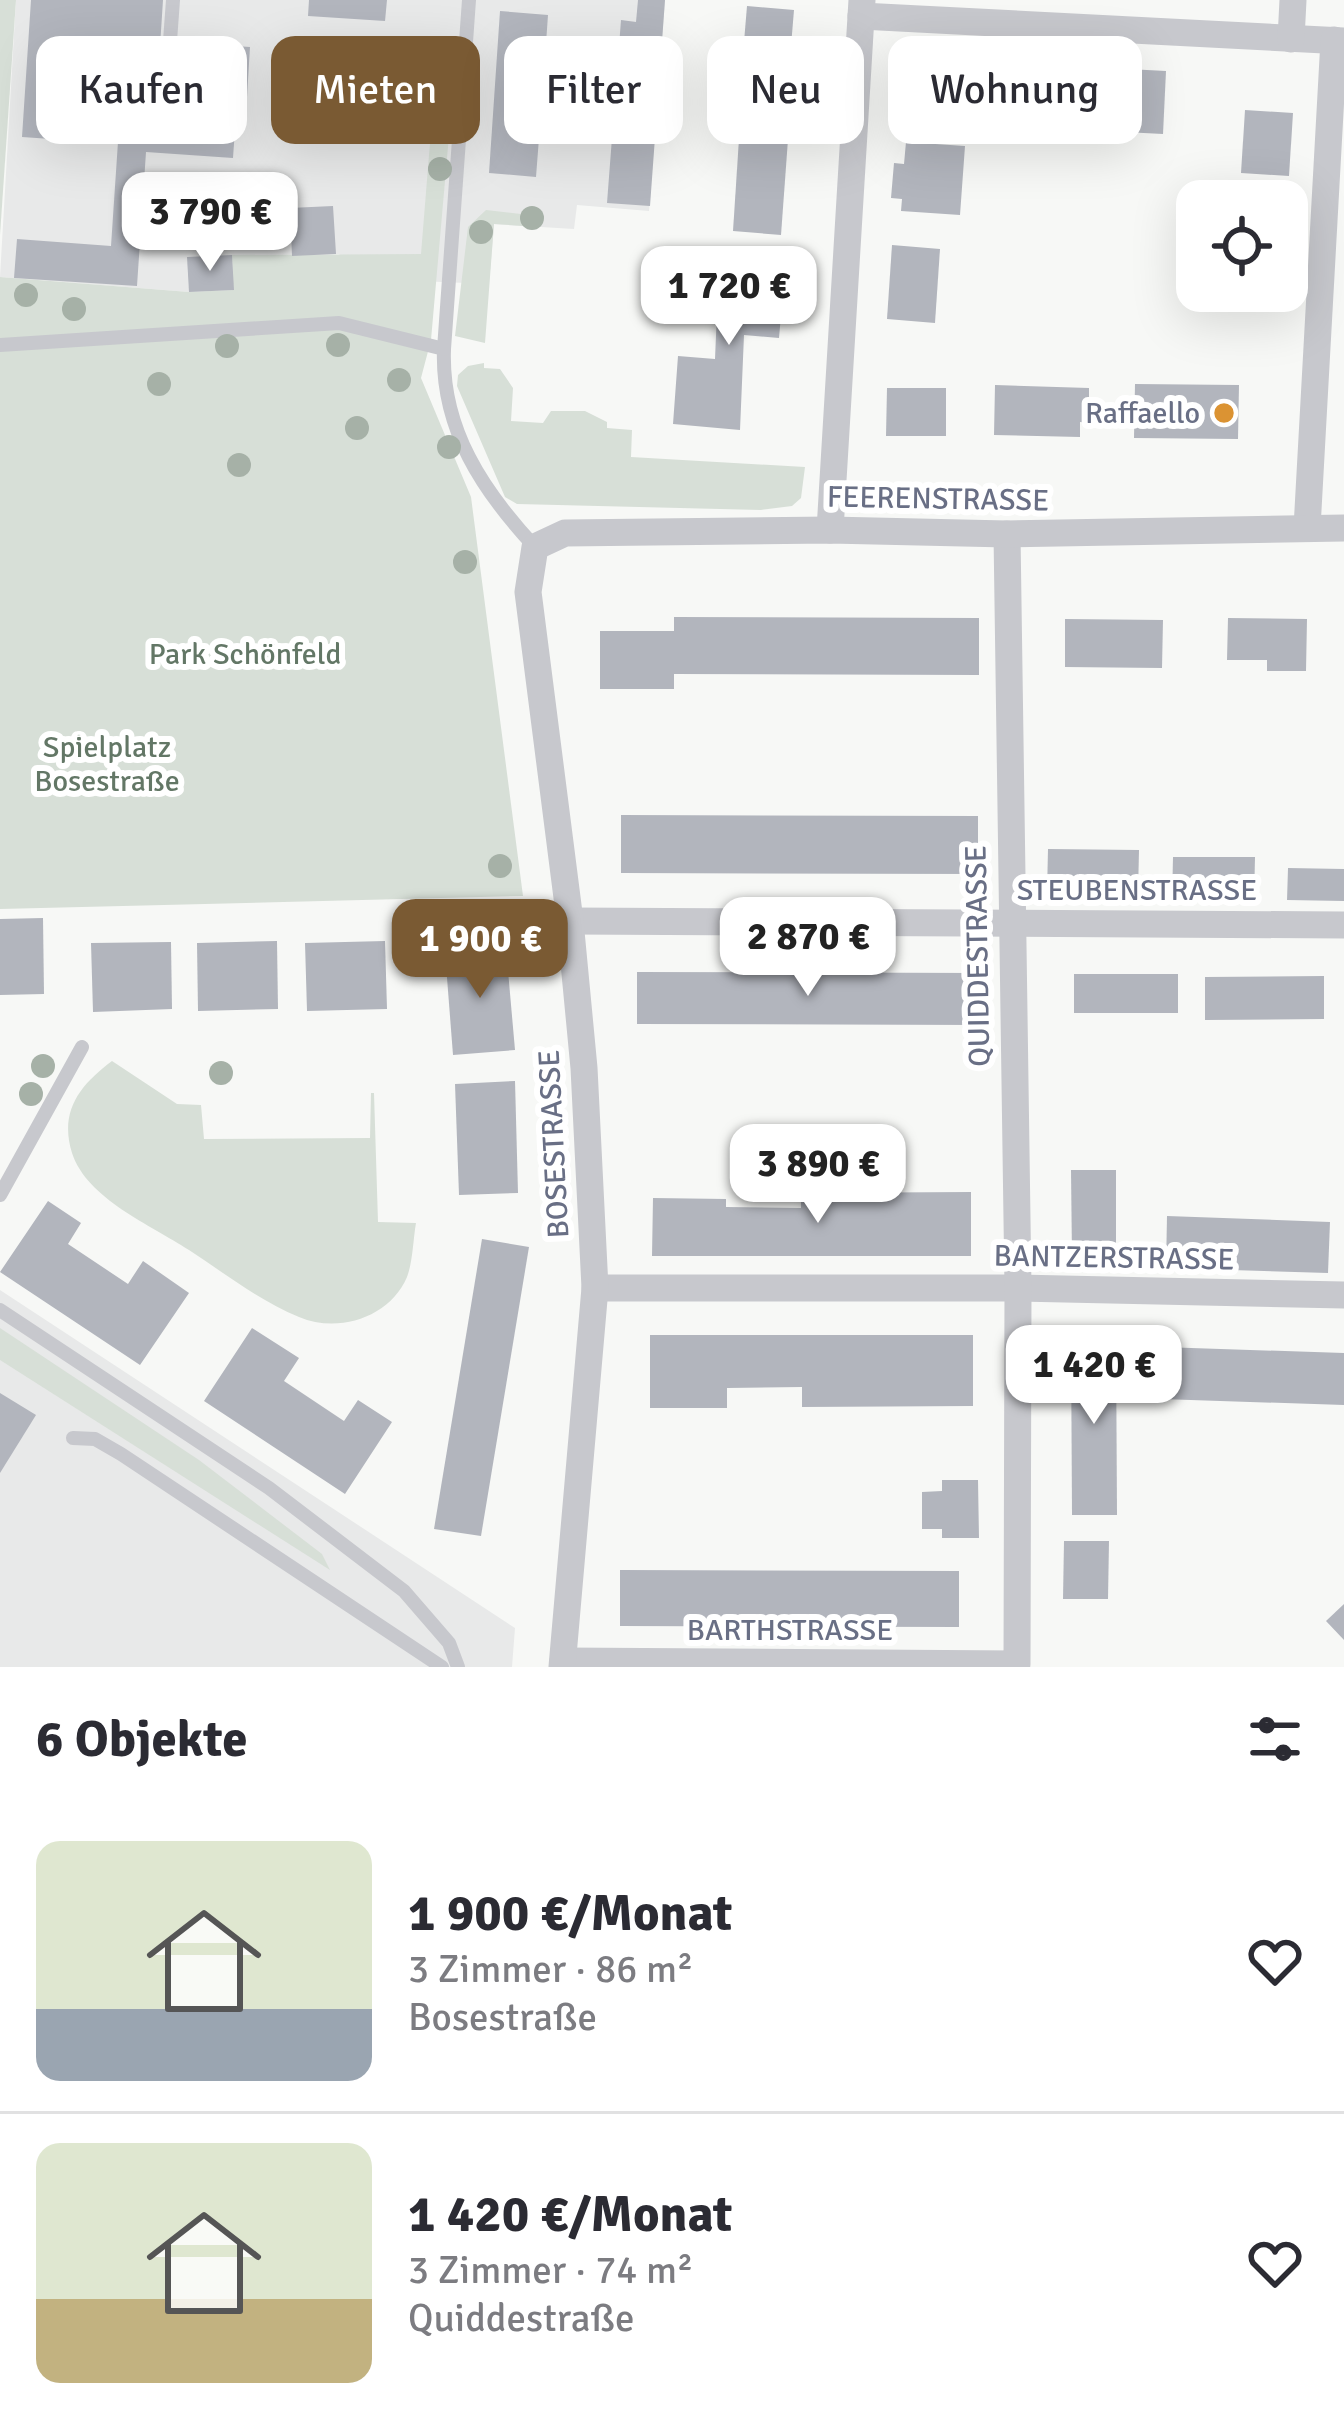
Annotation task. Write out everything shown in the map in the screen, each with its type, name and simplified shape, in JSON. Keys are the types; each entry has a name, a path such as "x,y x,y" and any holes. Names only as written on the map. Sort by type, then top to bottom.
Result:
{"street":[{"path":"1291,39 1293,0"},
{"path":"830,530 862,8 1339,40 1307,528"},
{"name":"FEERENSTRASSE","path":"535,547 565,533 1007,534 1344,528"},
{"name":"QUIDDESTRASSE","path":"1007,534 1018,1288 1017,1664"},
{"name":"BOSESTRASSE","path":"535,547 529,592 584,1068 595,1288 562,1664"},
{"name":"STEUBENSTRASSE","path":"570,921 1344,925"},
{"name":"BANTZERSTRASSE","path":"595,1288 1018,1288 1344,1295"},
{"name":"BARTHSTRASSE","path":"562,1664 1017,1664"}],"lane":[{"path":"170,36 173,0"},
{"path":"469,0 443,384 453,419 492,500 535,547"},
{"path":"0,345 339,323 444,349"},
{"path":"0,1195 82,1047"},
{"path":"0,1310 269,1488 404,1591 449,1643 458,1667"},
{"path":"73,1438 94,1439 121,1454 442,1667"}],"shaded area":[{"path":"16,0 665,0 662,36 504,36 504,144 654,144 649,211 577,205 574,229 494,224 489,284 419,281 338,254 232,256 234,290 189,292 0,277"},
{"path":"0,1290 515,1628 512,1667 0,1667"}],"green space":[{"path":"0,0 16,0 0,235"},
{"name":"Park Schönfeld","path":"430,144 448,144 431,340 421,378 471,497 523,896 0,909 0,277 189,292 233,290 232,255 421,254"},
{"path":"486,210 538,216 537,227 494,224 485,343 455,336 468,227"},
{"path":"484,363 484,368 500,369 513,388 511,421 543,423 551,411 585,411 607,422 607,428 632,430 631,457 805,467 801,498 792,506 761,510 517,504 505,497 457,386 458,375 468,366"},
{"path":"112,1061 177,1104 201,1105 204,1139 370,1138 374,1093 378,1222 416,1223 407,1277 389,1303 346,1322 330,1324 299,1317 256,1295 91,1184 72,1153 68,1124 75,1100"},
{"path":"0,1328 199,1460 322,1554 330,1570 0,1360"}],"building":[{"path":"31,0 163,0 161,36 36,36 36,138 22,137"},
{"path":"309,0 387,0 385,21 308,16"},
{"path":"638,0 665,0 662,36 620,36 621,20 636,22"},
{"path":"747,6 794,10 792,36 744,36"},
{"path":"500,11 548,15 547,36 504,36 504,144 539,144 536,177 489,173"},
{"path":"1142,70 1166,71 1163,134 1142,133"},
{"path":"1245,110 1293,113 1289,176 1241,173"},
{"path":"118,144 234,144 233,158 146,152 137,286 14,278 17,239 111,246"},
{"path":"612,144 655,144 650,206 607,203"},
{"path":"739,144 788,144 781,235 733,231"},
{"path":"906,144 965,146 960,215 901,211 902,199 891,198 894,163 904,164"},
{"path":"333,206 336,254 292,256 290,208"},
{"path":"892,245 940,249 935,323 887,319"},
{"path":"232,255 234,290 189,292 187,257"},
{"path":"719,265 785,270 779,338 744,335 740,430 673,424 678,356 715,359"},
{"path":"1135,384 1239,385 1238,439 1134,438"},
{"path":"995,385 1089,388 1089,423 1080,422 1080,437 994,435"},
{"path":"887,388 946,388 946,436 886,436"},
{"path":"674,617 979,618 979,675 674,674 674,689 600,689 600,631 674,631"},
{"path":"1228,618 1307,619 1306,671 1267,671 1267,660 1227,660"},
{"path":"1065,619 1163,620 1162,668 1065,667"},
{"path":"621,815 978,816 978,874 621,873"},
{"path":"1048,849 1139,850 1138,894 1047,893"},
{"path":"1173,857 1255,857 1254,901 1172,901"},
{"path":"1288,868 1344,869 1344,901 1287,900"},
{"path":"43,918 44,994 0,995 0,919"},
{"path":"277,941 278,1009 198,1011 197,943"},
{"path":"385,941 387,1009 307,1011 305,943"},
{"path":"171,942 172,1009 93,1012 91,943"},
{"path":"506,948 515,1050 453,1055 445,952"},
{"path":"637,972 978,973 978,1025 637,1024"},
{"path":"1074,974 1178,974 1178,1013 1074,1013"},
{"path":"1324,976 1324,1019 1205,1020 1205,977"},
{"path":"515,1081 518,1193 459,1195 455,1084"},
{"path":"1071,1170 1116,1170 1116,1258 1072,1258"},
{"path":"971,1192 971,1256 652,1256 653,1198 726,1199 726,1207 801,1208 801,1193"},
{"path":"48,1201 81,1223 68,1244 128,1284 143,1261 189,1293 140,1365 0,1272"},
{"path":"1167,1216 1330,1222 1328,1273 1166,1268"},
{"path":"482,1239 529,1247 481,1536 434,1529"},
{"path":"252,1328 299,1358 284,1381 344,1421 358,1400 392,1422 345,1494 204,1401"},
{"path":"650,1335 973,1335 973,1406 802,1407 802,1387 727,1388 727,1408 650,1408"},
{"path":"1071,1339 1116,1339 1117,1515 1072,1515"},
{"path":"1162,1347 1344,1353 1344,1405 1161,1399"},
{"path":"0,1393 36,1415 0,1473"},
{"path":"942,1480 978,1480 979,1538 942,1538 942,1529 922,1529 922,1492 942,1491"},
{"path":"1064,1541 1109,1541 1108,1599 1063,1599"},
{"path":"620,1570 959,1571 959,1627 620,1626"},
{"path":"1344,1604 1344,1640 1326,1621"}],"place":[{"name":"Raffaello","path":"1224,413"}],"park label":[{"name":"Spielplatz Bosestraße","path":"107,764"}]}
